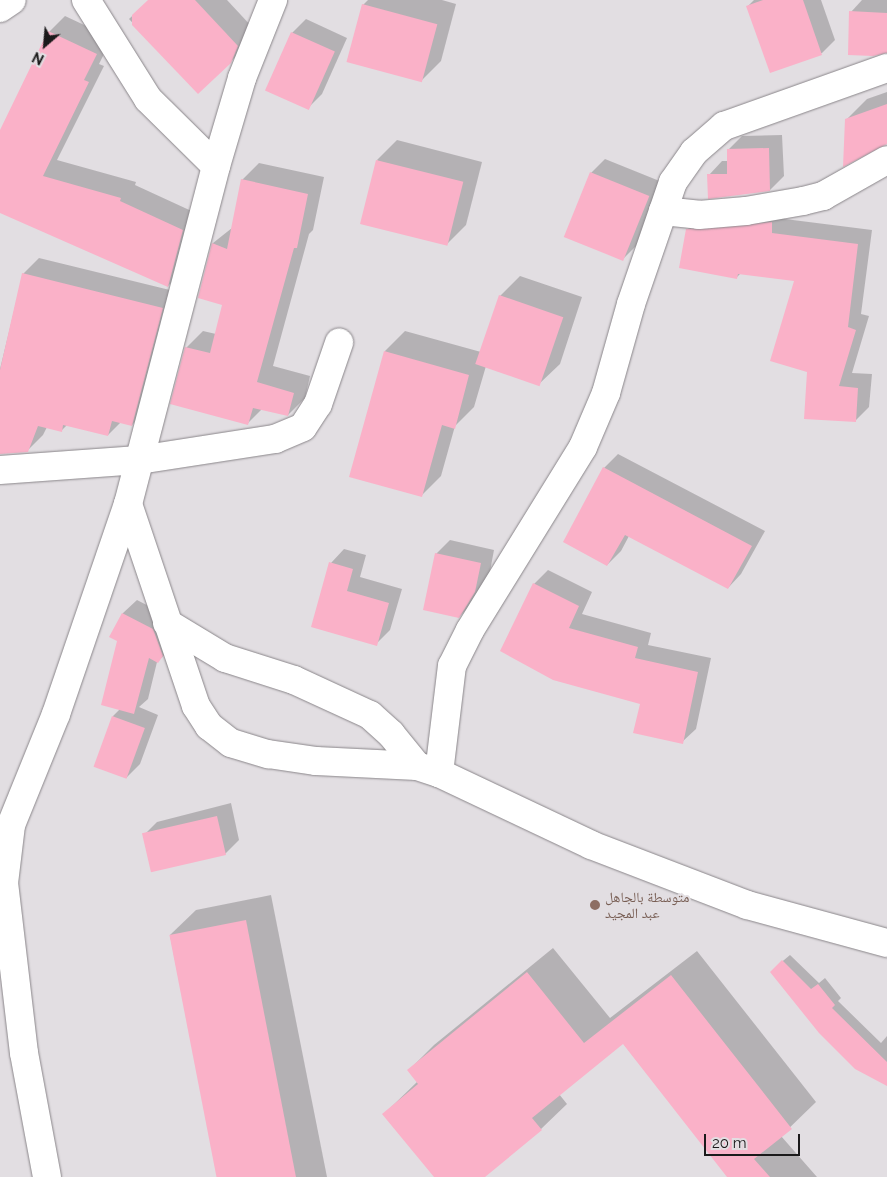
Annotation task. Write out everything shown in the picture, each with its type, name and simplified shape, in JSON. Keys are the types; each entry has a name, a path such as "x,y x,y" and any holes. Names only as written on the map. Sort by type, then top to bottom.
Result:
{"street":[{"path":"0,8 12,0"},
{"path":"86,0 148,98 181,135 216,166"},
{"path":"47,1177 24,1053 4,914 4,883 11,825 56,714 128,504 216,166 242,78 272,0"},
{"path":"428,769 452,666 470,630 583,447 606,393 631,304 673,182 694,152 724,126 887,68"},
{"path":"663,211 699,215 746,212 803,201 824,196 887,160"},
{"path":"0,470 139,460 275,439 303,427 318,404 339,343"},
{"path":"128,504 196,706 209,726 231,743 268,754 316,761 428,769"},
{"path":"167,623 225,658 294,680 370,715 428,769 591,845 747,905 887,943"}],"building":[{"path":"148,0 195,0 238,46 231,63 198,94 132,25 132,15"},
{"path":"763,0 803,0 822,55 770,73 746,6"},
{"path":"362,4 437,24 422,82 346,62"},
{"path":"849,11 887,13 887,53 873,56 848,55"},
{"path":"48,31 97,54 84,80 89,82 43,176 121,198 120,201 183,230 168,287 0,213 0,130"},
{"path":"291,32 335,52 309,110 265,90"},
{"path":"887,104 887,144 843,167 845,119"},
{"path":"769,148 770,191 708,199 707,174 727,174 727,149"},
{"path":"376,160 463,182 447,246 360,224"},
{"path":"590,172 649,196 623,261 564,237"},
{"path":"241,179 308,194 297,248 294,248 257,382 294,393 288,416 253,408 248,425 170,404 185,347 210,353 222,305 198,298 212,243 227,249"},
{"path":"772,222 772,233 858,244 848,327 856,330 839,386 858,388 856,422 804,419 807,372 770,361 794,281 738,274 737,279 679,268 686,229"},
{"path":"22,273 163,308 132,426 112,421 108,436 63,425 62,432 38,426 28,452 0,454 0,370"},
{"path":"499,295 563,317 540,386 475,364"},
{"path":"384,351 469,375 455,429 442,425 422,497 349,477"},
{"path":"603,467 752,546 728,589 625,535 607,566 563,542"},
{"path":"435,553 481,563 475,592 459,618 423,610"},
{"path":"329,562 353,569 347,591 389,603 377,646 311,627"},
{"path":"533,583 579,606 569,628 638,647 635,658 698,672 683,744 633,733 640,704 553,680 500,651"},
{"path":"122,613 153,629 163,656 158,663 149,658 134,714 101,705 117,641 109,637"},
{"path":"112,716 145,728 126,779 94,767"},
{"path":"217,816 226,855 151,872 142,833"},
{"path":"246,920 296,1177 216,1177 169,935"},
{"path":"782,960 811,989 818,984 835,1005 832,1008 887,1062 887,1086 855,1069 819,1033 770,972"},
{"path":"527,972 584,1043 671,975 792,1129 754,1159 770,1177 727,1177 623,1044 532,1118 542,1130 485,1177 434,1177 382,1114 418,1084 407,1070"}],"place":[{"name":"متوسطة بالجاهل عبد المجيد","path":"595,905"}]}
